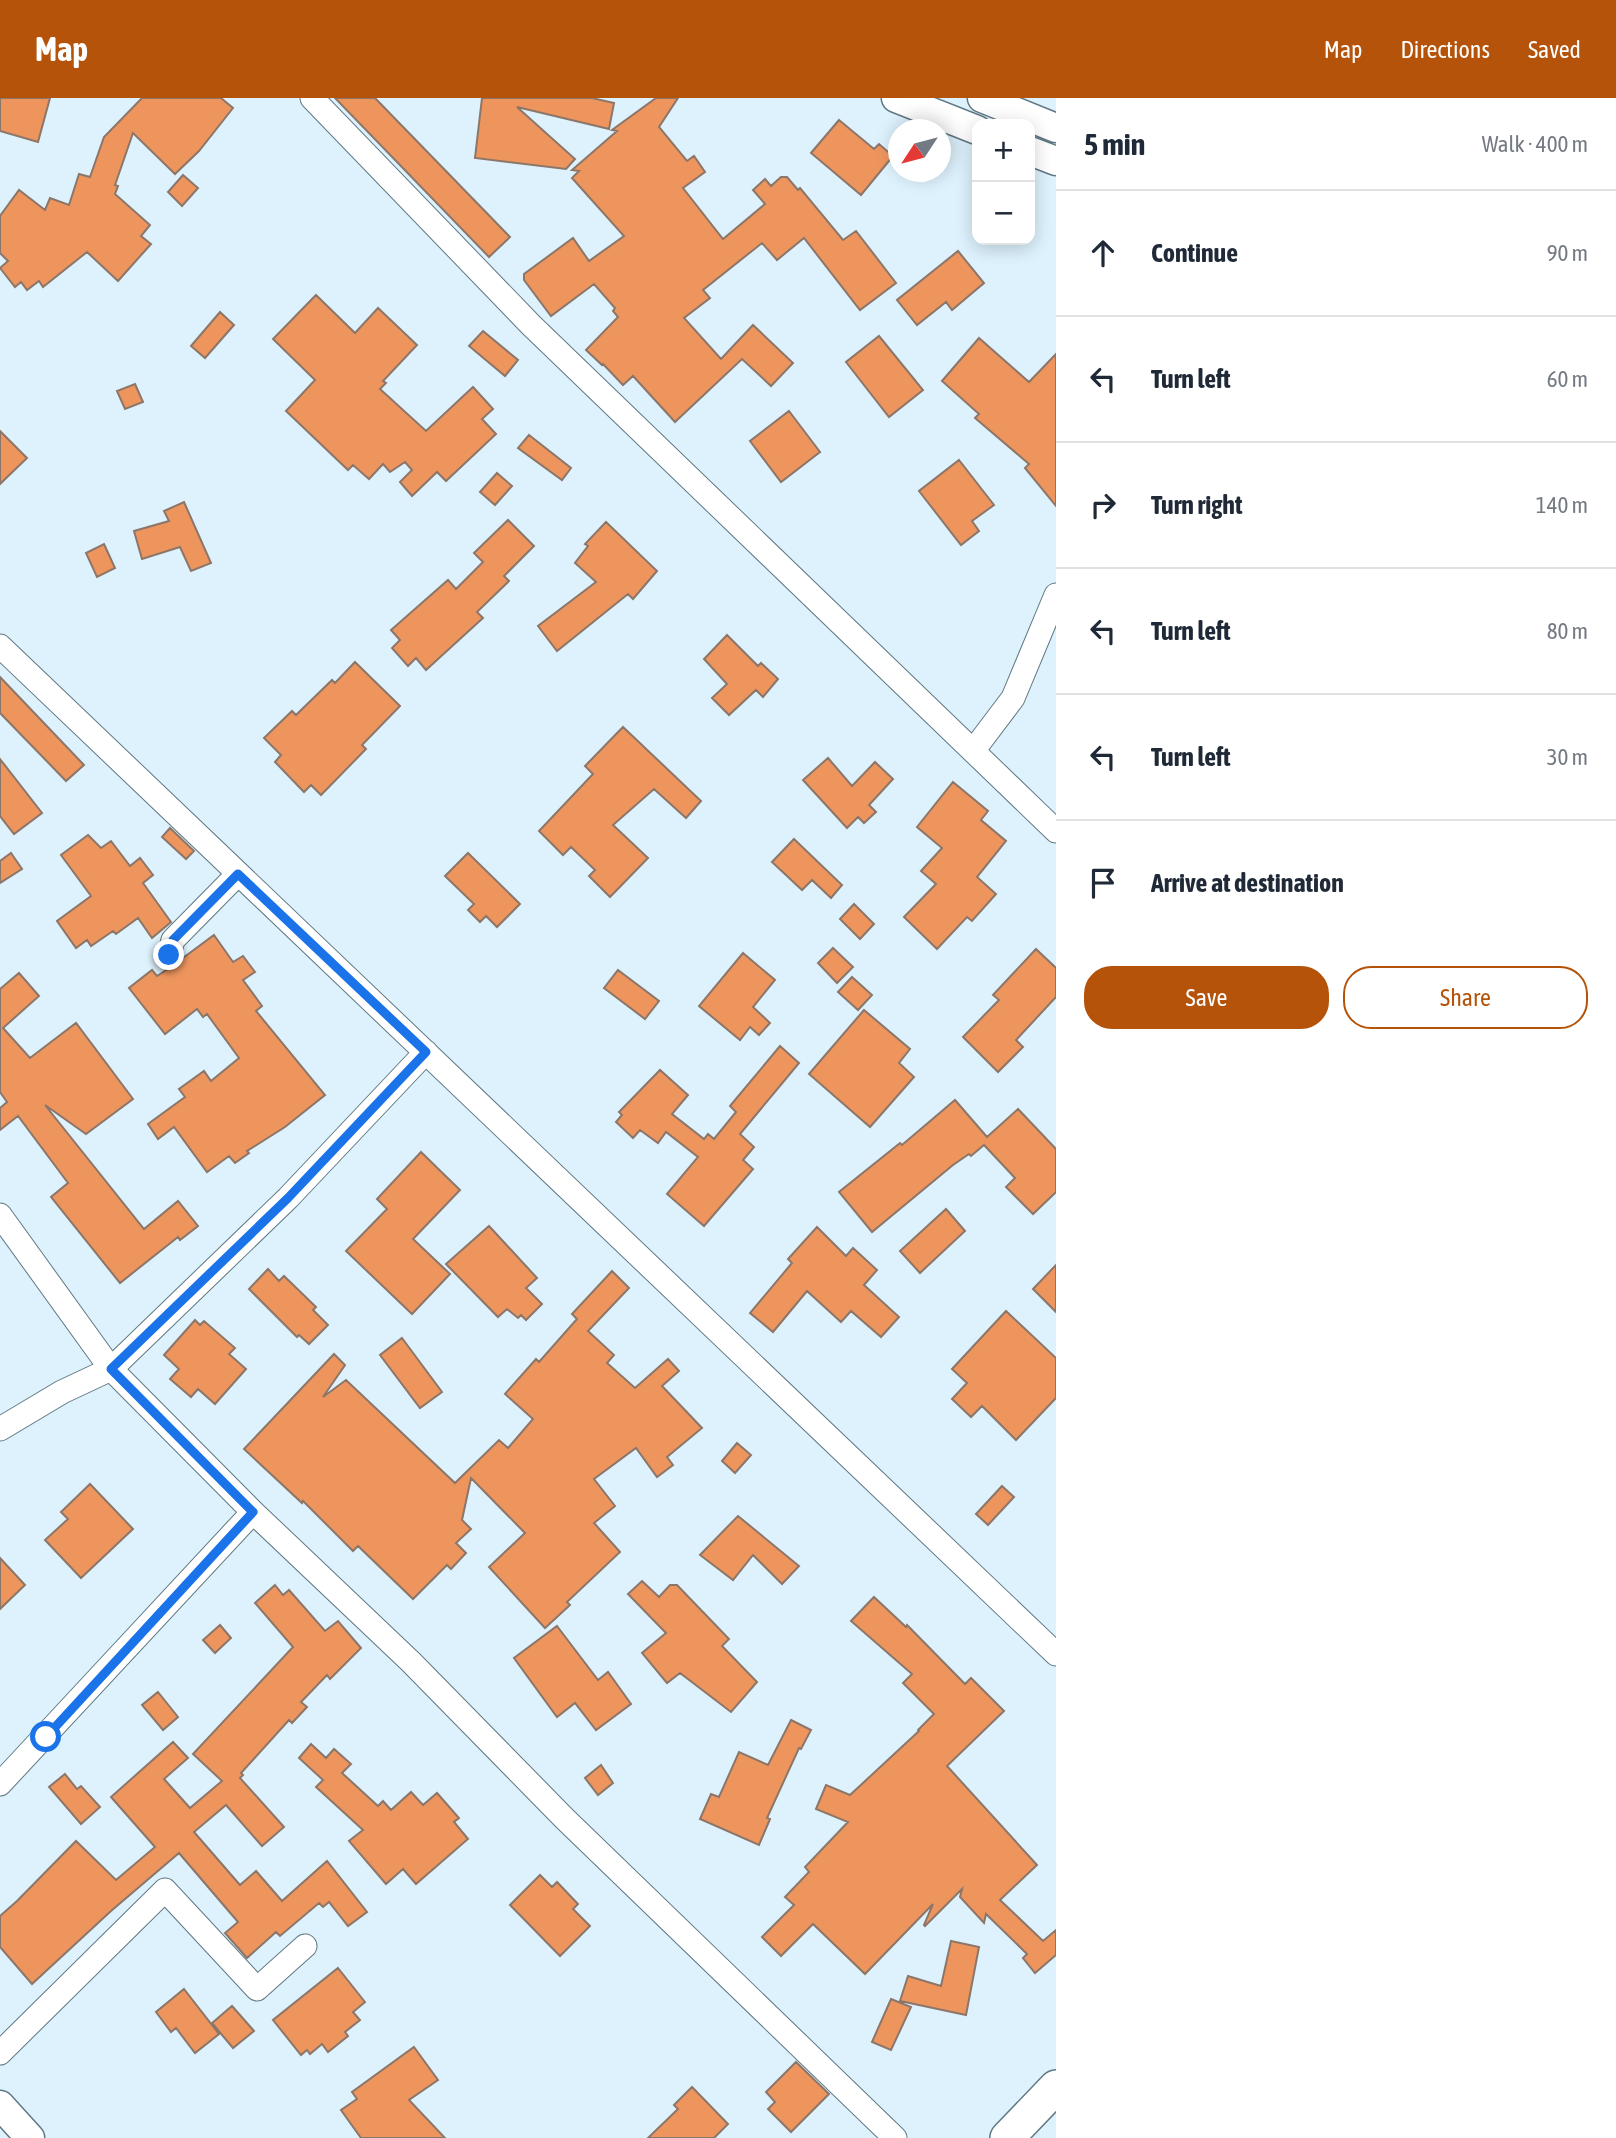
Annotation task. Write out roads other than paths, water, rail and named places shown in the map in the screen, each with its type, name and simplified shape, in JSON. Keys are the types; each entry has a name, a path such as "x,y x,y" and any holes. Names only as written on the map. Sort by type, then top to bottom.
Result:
{"highway":[{"path":"1007,2138 1056,2087"}],"main road":[{"path":"896,98 972,128"},
{"path":"982,98 1056,128"},
{"path":"1035,153 1056,161"},
{"path":"0,2105 30,2138"}],"street":[{"path":"312,98 531,325 1056,831"},
{"path":"973,751 1013,698 1056,594"},
{"path":"0,646 1056,1654"},
{"path":"169,955 173,940 238,874"},
{"path":"0,1429 62,1392 111,1369 288,1198 426,1052"},
{"path":"0,1216 111,1369 253,1512 411,1662 564,1818 895,2138"},
{"path":"0,1784 253,1512"},
{"path":"0,2053 165,1890 257,1989 304,1945"}]}
